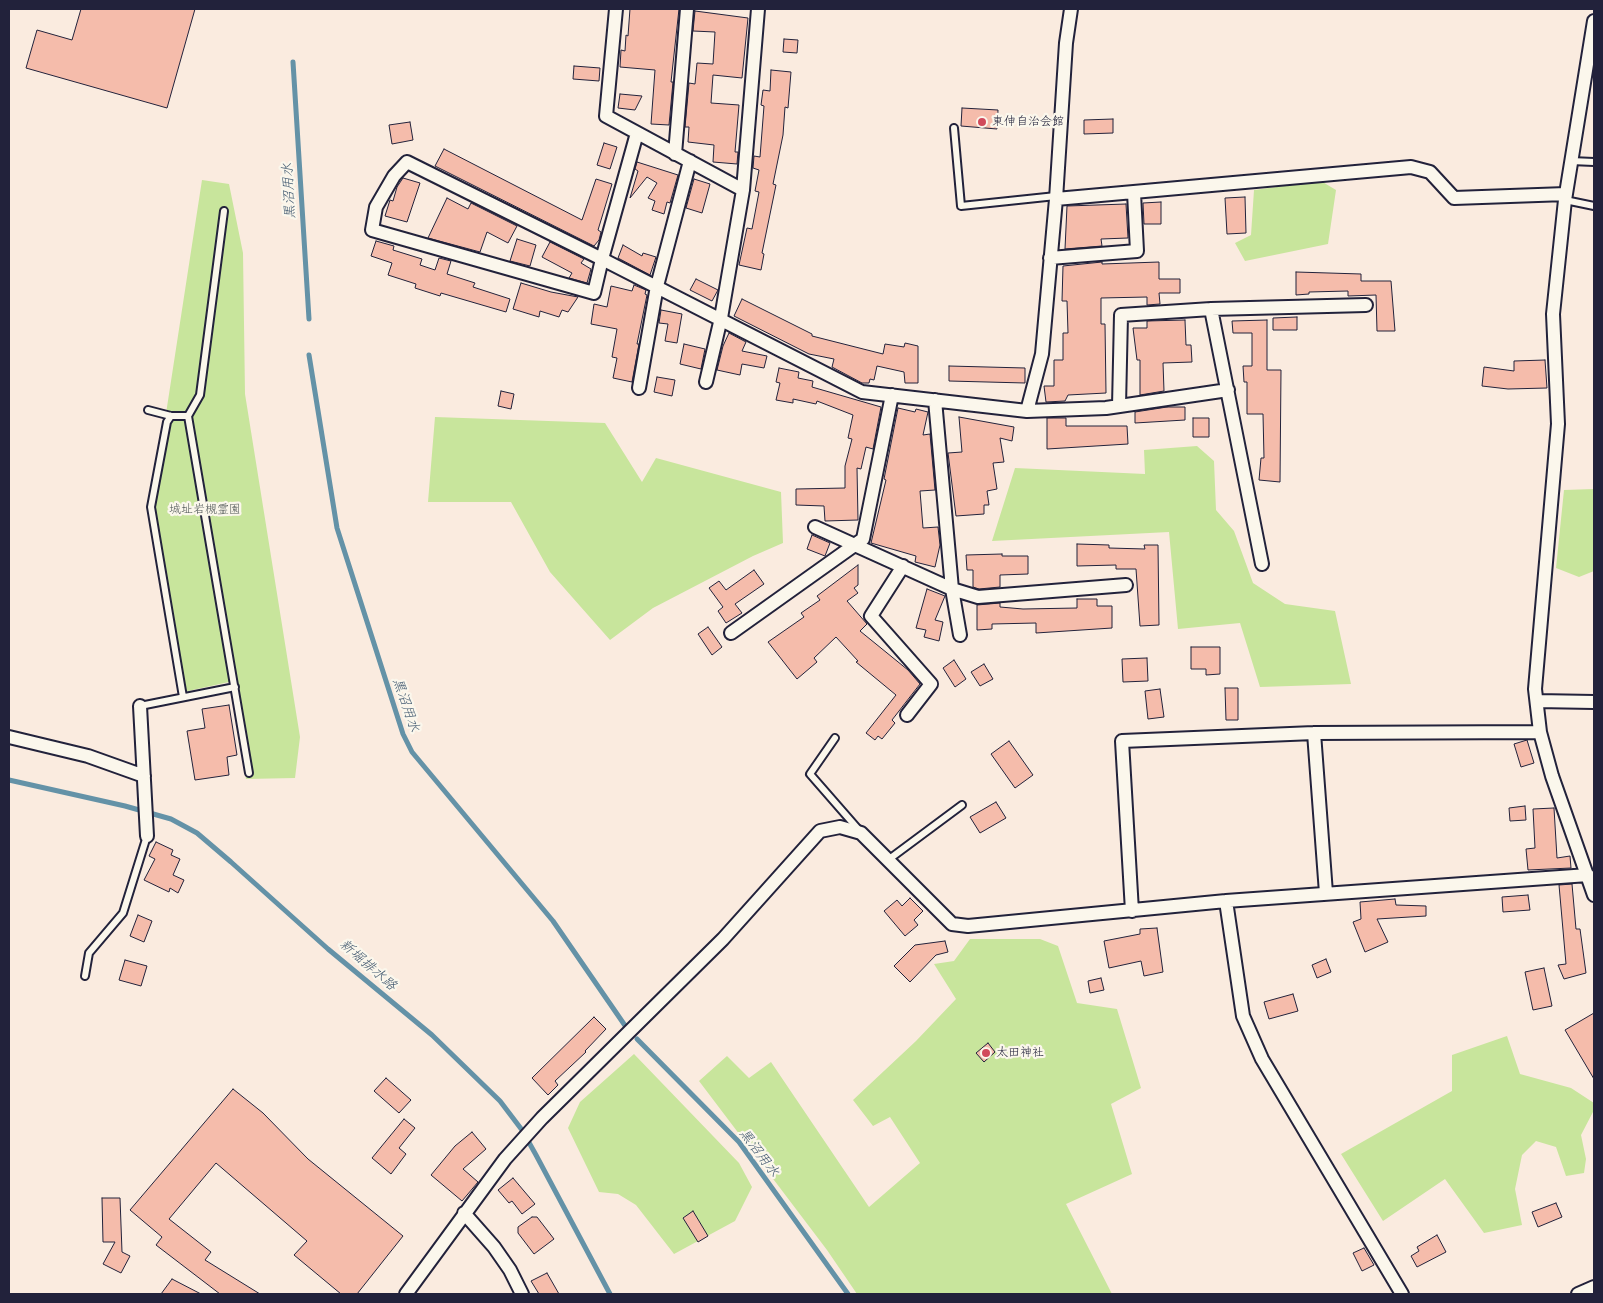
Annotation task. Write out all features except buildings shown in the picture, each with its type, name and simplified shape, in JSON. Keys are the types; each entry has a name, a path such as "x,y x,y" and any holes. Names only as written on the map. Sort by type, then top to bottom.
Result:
{"street":[{"path":"616,9 606,116 743,190"},
{"path":"675,154 687,9"},
{"path":"706,382 721,318 743,190 758,9 754,9"},
{"path":"1027,411 1042,354 1056,197 1066,43 1071,9"},
{"path":"1594,21 1590,62 1565,197 1553,314 1558,424 1535,689 1540,732 1552,776 1594,895"},
{"path":"637,132 602,259 594,293 372,230 376,208 394,176 406,162 602,259 657,286 721,318 862,392 1027,411 1120,406 1228,390"},
{"path":"640,388 657,286 690,161"},
{"path":"1056,197 1134,193 1411,167 1430,172 1454,198 1565,197"},
{"path":"1050,258 1137,251 1134,193"},
{"path":"1120,406 1121,315 1211,309 1366,305"},
{"path":"1211,309 1262,564"},
{"path":"731,633 863,539 892,395"},
{"path":"935,400 952,589 960,635"},
{"path":"815,527 952,589 978,597 1126,585"},
{"path":"903,566 871,616 931,684 907,715"},
{"path":"1536,701 1594,702"},
{"path":"140,706 147,836"},
{"path":"1132,912 1122,741 1314,733 1540,732"},
{"path":"1314,733 1326,893"},
{"path":"9,737 88,756 144,776"},
{"path":"406,1294 505,1159 542,1118 723,940 820,831 840,826 861,833 952,924 968,926 1132,912 1226,901 1588,875"},
{"path":"1226,901 1243,1016 1262,1059 1402,1294"},
{"path":"464,1213 494,1247 510,1270 522,1294"},
{"path":"1578,1294 1594,1287"}],"lane":[{"path":"954,128 962,206 1056,197"},
{"path":"1571,160 1594,162"},
{"path":"1565,197 1594,206"},
{"path":"224,211 200,395 188,416 249,773"},
{"path":"148,410 171,416 188,416"},
{"path":"171,416 167,422 151,507 183,697"},
{"path":"140,706 234,687"},
{"path":"835,738 810,774 861,833"},
{"path":"888,860 962,805"},
{"path":"85,976 89,953 123,913 147,836"}],"green space":[{"name":"城址岩槻霊園","path":"202,180 229,184 243,253 245,394 300,737 295,778 246,779 229,682 179,693 147,509 163,433"},
{"path":"1321,181 1336,190 1328,244 1245,261 1235,243 1251,235 1254,190"},
{"path":"435,417 605,423 642,482 656,458 781,492 783,543 753,556 653,608 610,640 550,572 511,502 428,502"},
{"path":"1197,446 1214,461 1216,510 1234,531 1253,583 1285,604 1335,611 1351,684 1260,687 1240,623 1178,629 1169,532 992,541 1015,468 1145,474 1144,450"},
{"path":"1594,489 1594,571 1579,577 1556,568 1564,490"},
{"path":"970,939 1040,939 1058,946 1077,1003 1117,1009 1141,1088 1111,1104 1132,1174 1066,1204 1112,1294 857,1294 827,1250 699,1081 727,1056 749,1078 771,1062 869,1207 920,1163 890,1117 873,1126 853,1100 916,1041 956,999 934,964 954,961"},
{"path":"1507,1036 1520,1074 1571,1088 1594,1103 1594,1110 1581,1135 1586,1159 1584,1173 1566,1176 1556,1147 1536,1141 1522,1155 1515,1189 1522,1225 1484,1233 1445,1179 1383,1221 1341,1154 1452,1091 1452,1055"},
{"path":"634,1054 739,1163 752,1187 735,1221 674,1254 636,1205 618,1194 599,1192 568,1128 580,1102"}],"waterway":[{"name":"黒沼用水","path":"293,62 309,319"},
{"name":"黒沼用水","path":"309,355 337,528 403,734 412,752 553,921 626,1027"},
{"name":"新堀排水路","path":"9,780 125,806 171,819 197,833 231,862 328,949 432,1035 500,1101 522,1130 610,1294"},
{"name":"黒沼用水","path":"637,1039 739,1142 848,1294"}],"place":[{"name":"東伸自治会館","path":"982,122"},
{"name":"太田神社","path":"986,1053"}]}
